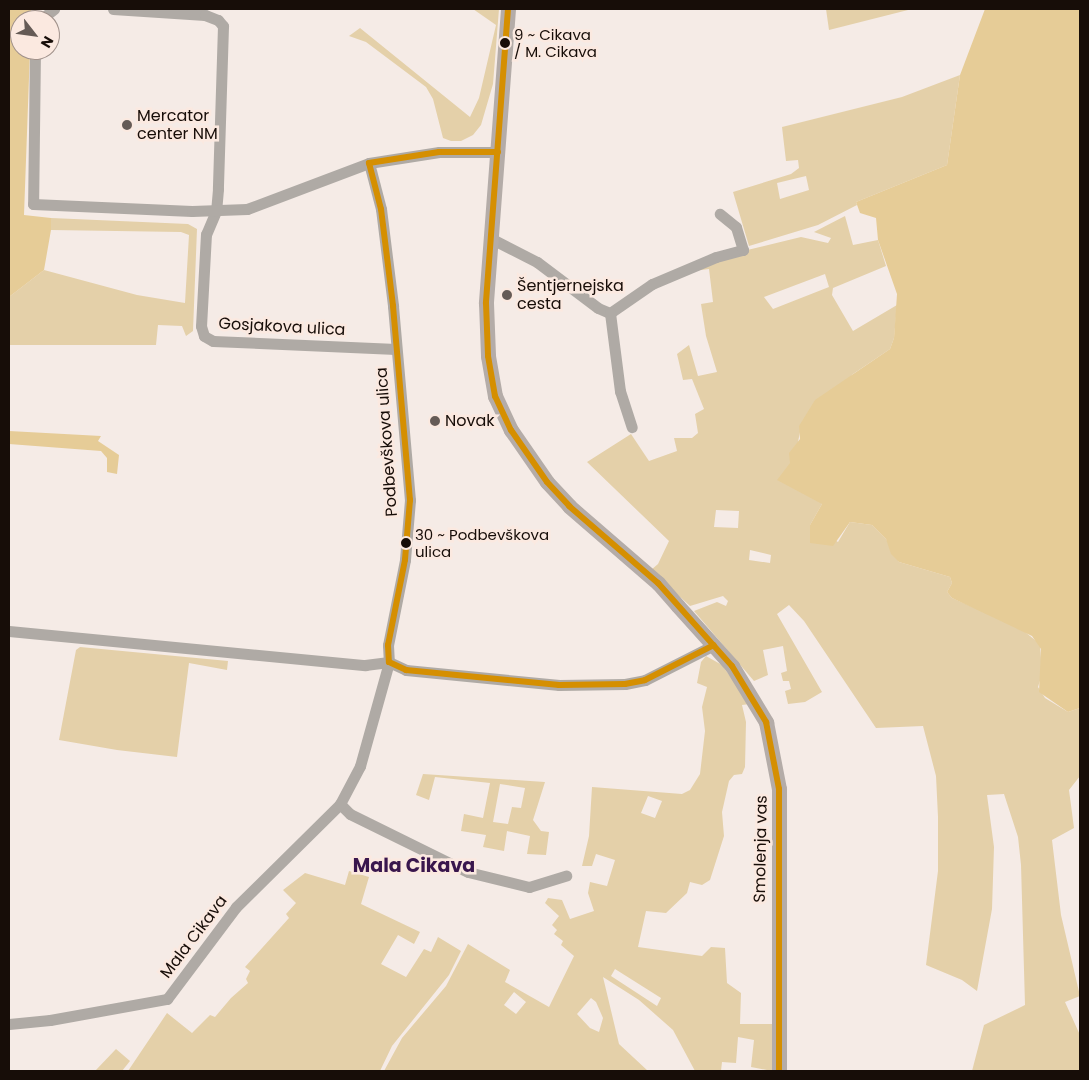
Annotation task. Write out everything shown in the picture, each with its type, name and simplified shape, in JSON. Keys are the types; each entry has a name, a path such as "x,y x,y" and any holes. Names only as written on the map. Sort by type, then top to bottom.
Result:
{"main road":[{"path":"508,9 486,303 488,356 495,396 511,430 547,482 569,506 658,583 714,645"},
{"name":"Smolenja vas","path":"714,645 751,694 766,722 774,756 780,817 779,1071"}],"street":[{"path":"113,9 205,15 218,20 223,26 216,211"},
{"path":"35,60 33,204 216,211 260,206 369,163 439,152 498,152"},
{"name":"Podbevškova ulica","path":"369,163 381,209 410,500 406,551 388,645 389,662"},
{"name":"Gosjakova ulica","path":"216,211 206,234 201,326 204,336 213,340 396,349"},
{"path":"610,313 652,284 716,256 743,250 736,227 720,214"},
{"path":"490,238 538,262 598,308 610,313"},
{"path":"610,313 620,391 632,426"},
{"path":"9,631 365,665 389,662 406,670 559,685 625,684 645,680 714,645"},
{"name":"Mala Cikava","path":"9,1024 50,1020 167,998 236,907 340,804 360,766 389,662"},
{"path":"340,804 350,814 468,872 529,887 566,876"}],"shaded area":[{"path":"9,9 31,9 10,10 10,60 30,60 24,215 51,218 51,230 44,270 9,297"},
{"path":"473,9 499,9 493,84 481,125 473,135 461,141 451,141 443,138 433,99 426,87 366,42 349,36 360,28 470,117 479,98 496,25"},
{"path":"826,9 912,9 829,30"},
{"path":"985,9 1080,9 1080,708 1068,712 1039,692 1041,649 1032,636 952,598 947,592 952,583 950,577 899,562 891,554 886,539 872,525 850,522 833,546 810,543 810,525 822,504 777,480 790,463 789,453 800,439 799,426 815,400 890,349 894,338 897,294 878,240 876,218 860,213 856,202 947,165 960,75"},
{"path":"960,75 947,165 856,202 857,205 818,225 749,246 733,192 791,174 799,168 798,160 786,161 782,127 902,97","holes":["806,176 809,190 780,199 777,183"]},
{"path":"845,216 853,245 878,240 886,266 833,288 832,295 853,331 897,305 894,338 890,349 853,374 800,432 797,447 822,504 810,525 838,542 850,522 872,525 886,539 899,562 950,577 952,583 947,592 952,598 1020,628 1040,644 1042,674 1038,687 1045,698 1068,712 1080,708 1080,776 1069,790 1074,828 1052,840 1061,915 1080,996 1065,1002 1080,1035 1080,1071 972,1071 984,1025 1025,1005 1021,865 1018,837 1004,794 987,795 994,847 992,909 977,991 962,980 926,965 938,871 938,817 936,776 923,726 876,728 804,621 789,605 777,614 822,692 805,702 788,704 785,691 791,689 789,681 783,681 781,673 787,671 783,646 763,650 768,675 754,681 694,611 717,602 726,606 728,601 723,596 690,606 651,570 658,564 669,541 587,462 631,434 649,461 677,451 674,438 692,438 698,433 695,414 704,409 692,379 683,380 677,354 689,345 698,376 717,372 706,336 701,304 713,302 709,269 685,272 714,258 801,237 828,243 831,238 814,232","holes":["825,274 829,287 773,309 764,297","716,510 739,511 738,528 714,527","750,550 771,555 770,563 749,560"]},
{"path":"51,218 188,224 197,229 193,331 186,336 182,326 158,325 156,345 9,345 9,297 44,270 137,295 185,303 189,235 181,232 51,230"},
{"path":"9,431 101,436 98,441 119,455 117,474 107,472 107,458 101,451 9,444"},
{"path":"80,647 228,661 227,670 189,663 177,757 117,750 59,740 76,650"},
{"path":"706,656 722,665 750,704 742,705 746,722 745,767 742,774 734,775 729,781 722,812 724,836 710,880 702,885 690,882 687,893 666,913 646,911 638,947 702,956 711,947 725,948 727,983 741,993 740,1024 774,1024 772,1071 751,1067 754,1040 738,1037 736,1063 722,1062 721,1071 695,1071 673,1030 639,1000 603,977 619,1044 648,1071 384,1071 402,1038 446,986 468,944 510,970 505,982 549,1007 574,956 561,945 563,941 554,934 557,930 552,925 559,916 545,903 548,898 562,900 570,919 594,911 588,893 590,882 607,886 615,860 596,854 592,866 582,866 589,836 592,787 682,794 690,790 700,774 705,731 702,707 707,687 697,683 701,662","holes":["648,796 662,801 655,818 641,813","615,969 661,998 657,1006 611,976","514,992 526,1002 516,1014 504,1005","591,998 596,1002 603,1018 599,1032 590,1028 577,1014"]},
{"path":"423,774 545,782 533,820 541,831 549,832 546,855 527,854 530,836 507,831 504,851 483,847 486,835 461,831 464,814 483,818 490,783 435,777 429,800 416,795","holes":["500,784 525,788 521,808 512,807 508,824 493,822"]},
{"path":"349,871 369,877 361,904 420,932 414,944 398,935 381,964 406,977 424,949 431,952 438,937 461,951 449,975 392,1046 380,1071 128,1071 167,1013 192,1033 210,1015 215,1017 231,998 248,983 246,979 250,971 245,967 289,918 286,914 296,903 283,890 305,873 345,885"},
{"path":"116,1049 130,1061 122,1071 95,1071"}],"transit line":[{"path":"508,9 486,303 488,356 495,396 511,430 547,482 569,506 658,583 732,666 766,722 779,789 779,1071"},
{"path":"498,152 439,152 369,163 381,209 393,306 410,500 405,560 388,645 389,662 406,670 559,685 625,684 645,680 714,645"}],"place":[{"name":"9 ~ Cikava / M. Cikava","path":"505,43"},
{"name":"Mercator center NM","path":"127,125"},
{"name":"Šentjernejska cesta","path":"507,295"},
{"name":"Novak","path":"435,421"},
{"name":"30 ~ Podbevškova ulica","path":"406,543"}],"district":[{"name":"Mala Cikava","path":"414,866"}]}
